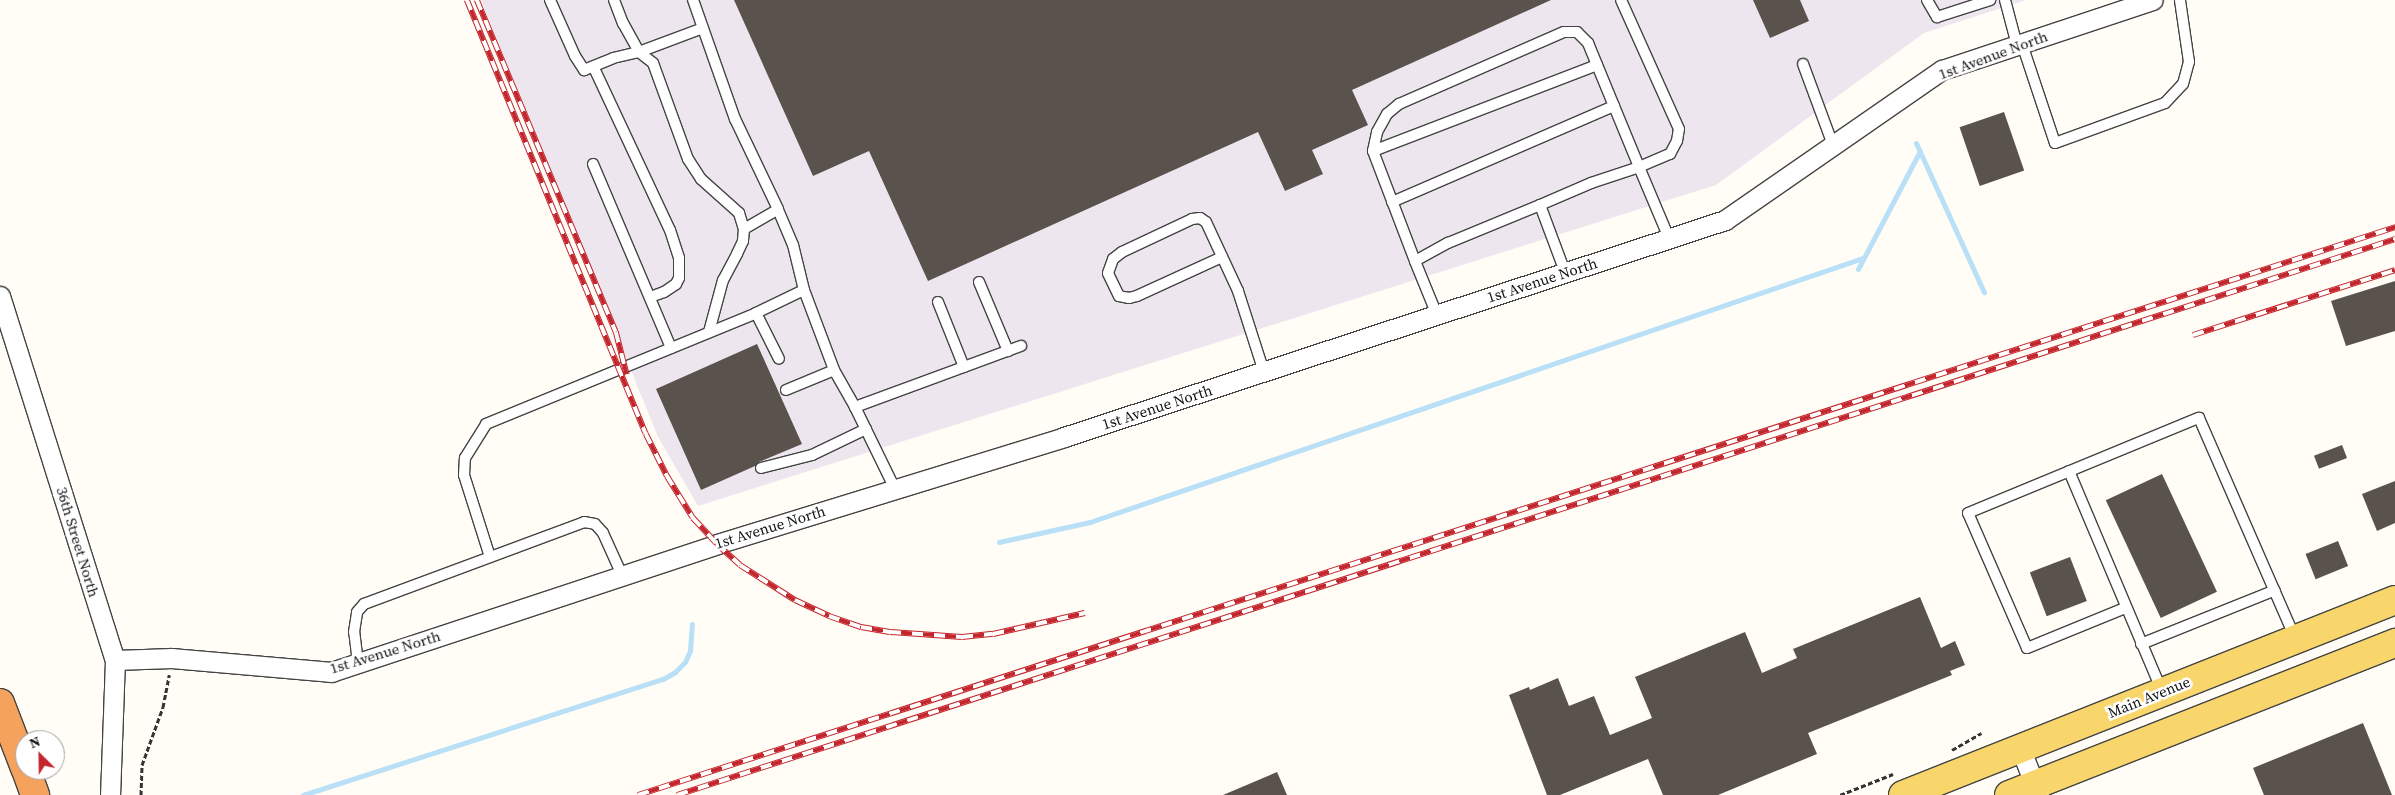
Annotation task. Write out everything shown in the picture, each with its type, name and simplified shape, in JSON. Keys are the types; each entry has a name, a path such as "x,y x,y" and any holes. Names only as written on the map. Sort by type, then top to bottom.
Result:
{"highway":[{"path":"0,703 15,743"},
{"path":"29,780 35,795"}],"main road":[{"name":"Main Avenue","path":"1903,795 2162,693 2295,638 2395,600"},
{"path":"2009,795 2037,790 2395,643"}],"street":[{"name":"1st Avenue North","path":"115,660 172,658 331,672 622,575 1073,434 1264,372 1725,220 1942,70 2144,1"},
{"name":"36th Street North","path":"0,296 115,660 110,795"},
{"path":"2020,748 2037,790"}],"lane":[{"path":"550,0 584,70 594,68 612,58 639,52 703,28"},
{"path":"614,0 623,23 639,52 653,63 688,159 697,173 739,213 744,229 743,241 723,280 709,332"},
{"path":"693,0 735,119 793,244 804,290 834,370 855,407 895,489"},
{"path":"1415,261 1448,244 1591,183 1639,167 1670,154 1677,141 1679,129 1621,0"},
{"path":"1927,0 1937,17 1990,0"},
{"path":"2005,0 2019,45 2055,143 2165,103 2183,84 2189,62 2180,0"},
{"path":"1437,315 1373,151 1377,132 1387,114 1399,104 1564,32 1577,32 1588,43 1669,238"},
{"path":"1803,64 1833,145"},
{"path":"1373,151 1597,65"},
{"path":"594,68 670,230 678,258 680,273 676,284 664,292 650,297"},
{"path":"1392,202 1614,106"},
{"path":"593,164 671,348"},
{"path":"1540,205 1565,272"},
{"path":"744,229 778,209"},
{"path":"1222,257 1138,296 1129,298 1119,296 1108,273 1113,259 1122,252 1192,218 1200,218 1206,222 1238,291 1264,372"},
{"path":"979,282 1008,351"},
{"path":"490,557 464,474 465,458 486,424 756,314 804,290"},
{"path":"938,302 964,367"},
{"path":"756,314 779,359"},
{"path":"855,407 1021,346"},
{"path":"786,390 834,370"},
{"path":"2125,608 2027,648 1968,513 2199,418 2295,638"},
{"path":"760,468 812,455 866,429"},
{"path":"2069,471 2162,693"},
{"path":"358,663 354,632 357,612 364,604 584,522 595,524 603,533 622,575"},
{"path":"2141,644 2275,590"}],"path":[{"path":"141,795 142,765 162,707 172,658"}],"shaded area":[{"path":"481,0 2026,0 1924,33 1716,185 698,506 658,437"}],"building":[{"path":"734,0 1551,0 1352,90 1368,125 1312,150 1323,174 1285,191 1258,132 928,281 869,151 813,176"},
{"path":"1753,0 1800,0 1809,21 1770,38"},
{"path":"2004,112 2024,171 1980,186 1960,127"},
{"path":"2395,281 2395,331 2346,346 2331,301"},
{"path":"757,344 802,444 701,490 656,389"},
{"path":"2342,445 2347,458 2319,469 2314,456"},
{"path":"2162,474 2217,592 2161,618 2106,500"},
{"path":"2395,481 2395,523 2377,531 2362,494"},
{"path":"2338,541 2348,566 2316,579 2306,554"},
{"path":"2070,557 2087,601 2047,616 2030,572"},
{"path":"1920,597 1941,648 1955,641 1965,665 1950,671 1952,675 1808,733 1817,754 1718,795 1663,795 1648,759 1560,795 1547,795 1509,695 1529,687 1530,690 1558,678 1569,706 1594,696 1610,735 1652,718 1635,677 1745,632 1762,673 1797,658 1793,649"},
{"path":"2363,723 2392,795 2264,795 2253,768"},
{"path":"1277,772 1287,795 1223,795"}],"waterway":[{"path":"1916,143 1984,292"},
{"path":"1858,269 1920,151"},
{"path":"999,542 1090,522 1863,258"},
{"path":"303,795 663,679 675,672 685,662 690,651 692,624"}],"railway":[{"path":"467,0 646,434 667,476 693,518 717,544 740,565 795,600 829,616 861,627 890,632 962,637 993,634 1085,613"},
{"path":"477,0 616,332 627,375"},
{"path":"638,795 2395,227"},
{"path":"677,795 2395,239"},
{"path":"2193,335 2395,270"}]}
